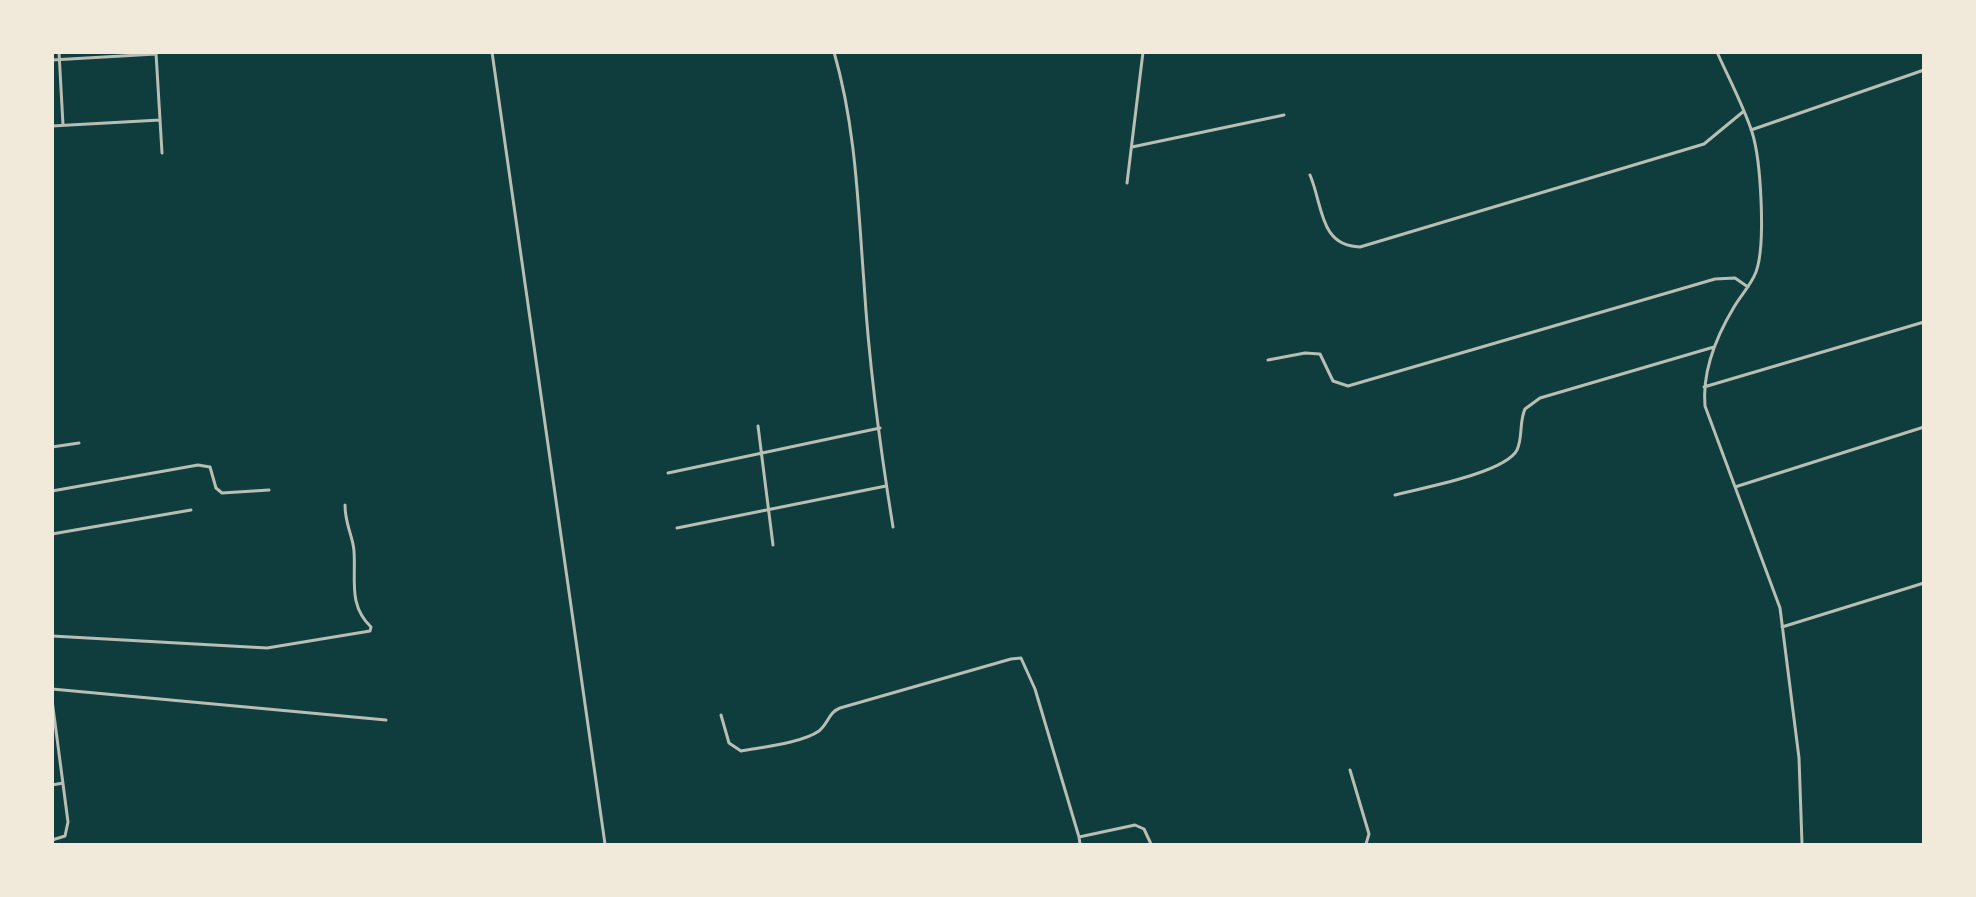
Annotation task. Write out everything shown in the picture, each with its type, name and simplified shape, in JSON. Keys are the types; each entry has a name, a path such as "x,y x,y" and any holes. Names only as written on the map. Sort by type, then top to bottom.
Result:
{"street":[{"path":"59,52 63,125"},
{"path":"492,52 605,844"},
{"path":"834,52 846,100 854,150 864,284 886,486 893,527"},
{"path":"1127,183 1143,52"},
{"path":"1717,52 1751,129 1755,146 1761,234 1758,264 1748,287 1734,306 1714,347 1704,387 1707,415 1774,588 1782,627 1799,758 1802,844"},
{"path":"52,60 156,53 162,153"},
{"path":"1751,129 1923,70"},
{"path":"1310,175 1328,232 1343,244 1360,247 1704,144 1744,111"},
{"path":"1131,147 1284,115"},
{"path":"52,126 160,120"},
{"path":"1268,360 1305,353 1320,354 1333,381 1348,386 1715,279 1735,278 1748,287"},
{"path":"1704,387 1923,322"},
{"path":"1395,495 1492,468 1509,459 1519,444 1525,408 1540,398 1714,347"},
{"path":"758,426 773,545"},
{"path":"1735,487 1923,427"},
{"path":"668,473 880,428"},
{"path":"52,447 79,444"},
{"path":"52,491 198,465 210,467 216,488 222,494 270,490"},
{"path":"677,528 886,486"},
{"path":"52,636 260,648 293,646 370,631 370,627 362,619 357,608 354,552 346,524 345,506"},
{"path":"52,534 191,510"},
{"path":"1782,627 1923,583"},
{"path":"721,715 729,743 741,751 809,736 822,728 832,712 840,708 1021,658 1025,661 1035,688 1080,844"},
{"path":"52,689 386,720"},
{"path":"52,700 68,830 65,836 52,840"},
{"path":"1350,770 1369,834 1366,844"},
{"path":"52,785 63,783"},
{"path":"1079,837 1135,825 1144,829 1150,844"}]}
